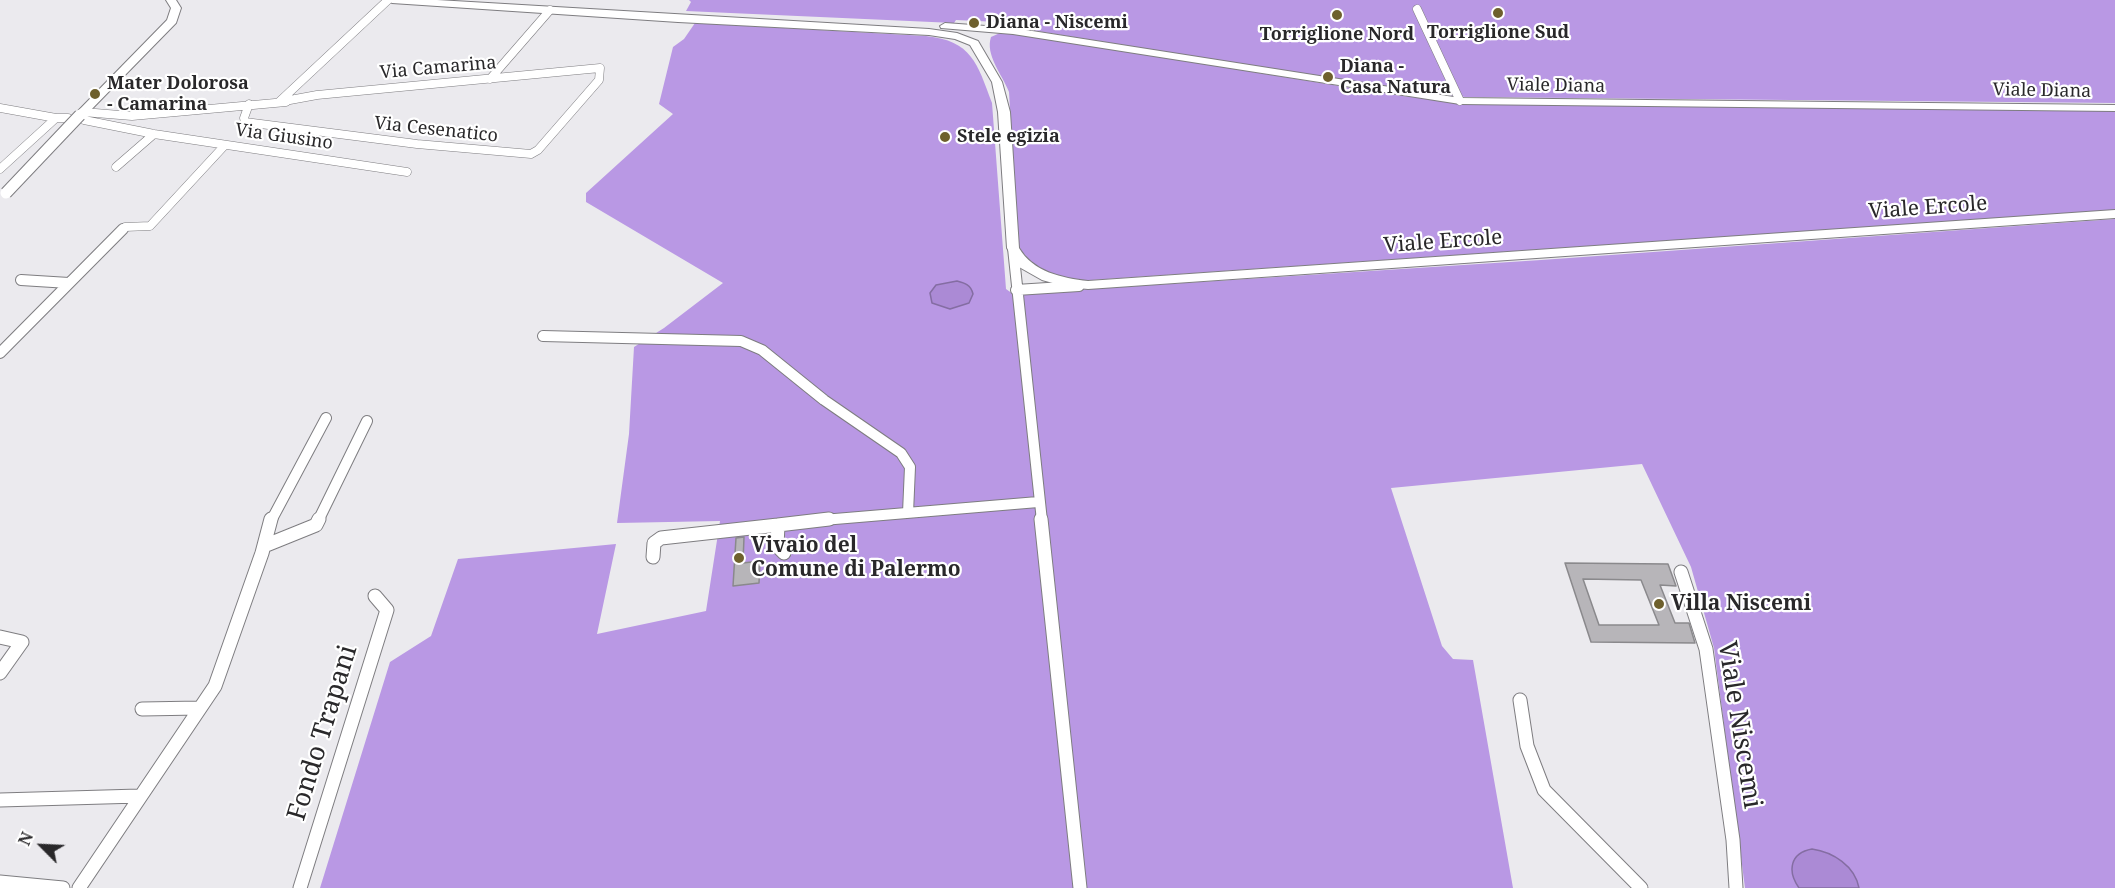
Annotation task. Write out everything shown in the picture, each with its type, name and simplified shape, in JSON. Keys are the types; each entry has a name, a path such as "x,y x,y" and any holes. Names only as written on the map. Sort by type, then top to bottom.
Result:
{"street":[{"path":"3,196 172,21 176,8 171,0"},
{"path":"279,102 390,0 936,32 961,37 974,43 997,82 1004,112 1016,290 1080,888"},
{"name":"Viale Diana","path":"469,0 1003,30 1460,101 2115,108"},
{"path":"1417,9 1460,101"},
{"path":"489,82 550,10"},
{"path":"979,49 979,36 992,30 1003,30"},
{"name":"Via Camarina","path":"79,116 132,116 249,104 314,101 600,72"},
{"name":"Via Cesenatico","path":"249,104 244,118 246,122 417,144 531,154 538,150 599,80 600,72"},
{"name":"Via Giusino","path":"0,108 56,118 79,116 154,134 407,171"},
{"path":"0,169 56,118"},
{"path":"116,167 154,134"},
{"path":"0,353 125,226 150,226 225,145"},
{"name":"Viale Ercole","path":"1013,248 1024,264 1035,272 1067,283 1088,285 2115,214"},
{"path":"21,280 69,283"},
{"path":"1016,290 1088,285"},
{"path":"543,336 741,341 762,350 824,400 901,453 910,467 908,513"},
{"path":"79,888 215,686 272,517 326,418"},
{"path":"264,546 316,525 367,422"},
{"path":"653,557 654,543 661,538 778,525 810,519 1038,502"},
{"path":"778,525 777,546 784,553"},
{"name":"Viale Niscemi","path":"1682,572 1706,648 1733,840 1736,888"},
{"name":"Fondo Trapani","path":"300,888 387,610 375,596"},
{"path":"0,637 22,642 0,673"},
{"path":"1520,700 1522,730 1538,780 1544,790 1641,888"},
{"path":"142,709 199,708"},
{"path":"0,800 139,796"},
{"path":"0,882 63,888"}],"shaded area":[{"path":"689,0 2115,0 2115,103 1465,97 1397,89 1018,28 1020,23 956,20 954,23 686,11 691,2"},
{"path":"695,23 926,36 954,43 963,49 977,66 992,103 1006,289 1013,294 1541,260 2115,219 2115,888 1745,888 1714,648 1691,567 1642,464 1391,488 1442,646 1453,659 1473,660 1513,888 320,888 390,662 431,636 458,559 616,544 597,634 706,611 720,521 617,523 629,434 634,347 664,328 723,283 586,202 586,193 673,114 659,104 673,47 684,39"},
{"path":"1000,33 1019,34 1395,95 1467,104 2115,110 2115,210 1078,281 1060,277 1036,266 1018,245 1009,92 990,51 991,37"},
{"path":"957,281 971,288 973,294 969,303 950,309 932,303 930,293 936,285"},
{"path":"1812,849 1828,853 1842,861 1853,873 1859,888 1799,888 1793,875 1793,864 1799,854"}],"building":[{"name":"Vivaio del Comune di Palermo","path":"744,537 743,563 760,561 759,583 733,586 736,538"},
{"name":"Villa Niscemi","path":"1565,563 1668,564 1676,586 1660,585 1675,623 1689,623 1695,643 1591,642","holes":["1583,579 1641,580 1659,625 1599,625"]}],"place":[{"name":"Torriglione Sud","path":"1498,13"},
{"name":"Torriglione Nord","path":"1337,15"},
{"name":"Diana - Niscemi","path":"974,23"},
{"name":"Diana - Casa Natura","path":"1328,77"},
{"name":"Mater Dolorosa - Camarina","path":"95,94"},
{"name":"Stele egizia","path":"945,137"},
{"name":"Vivaio del Comune di Palermo","path":"739,558"},
{"name":"Villa Niscemi","path":"1659,604"}]}
